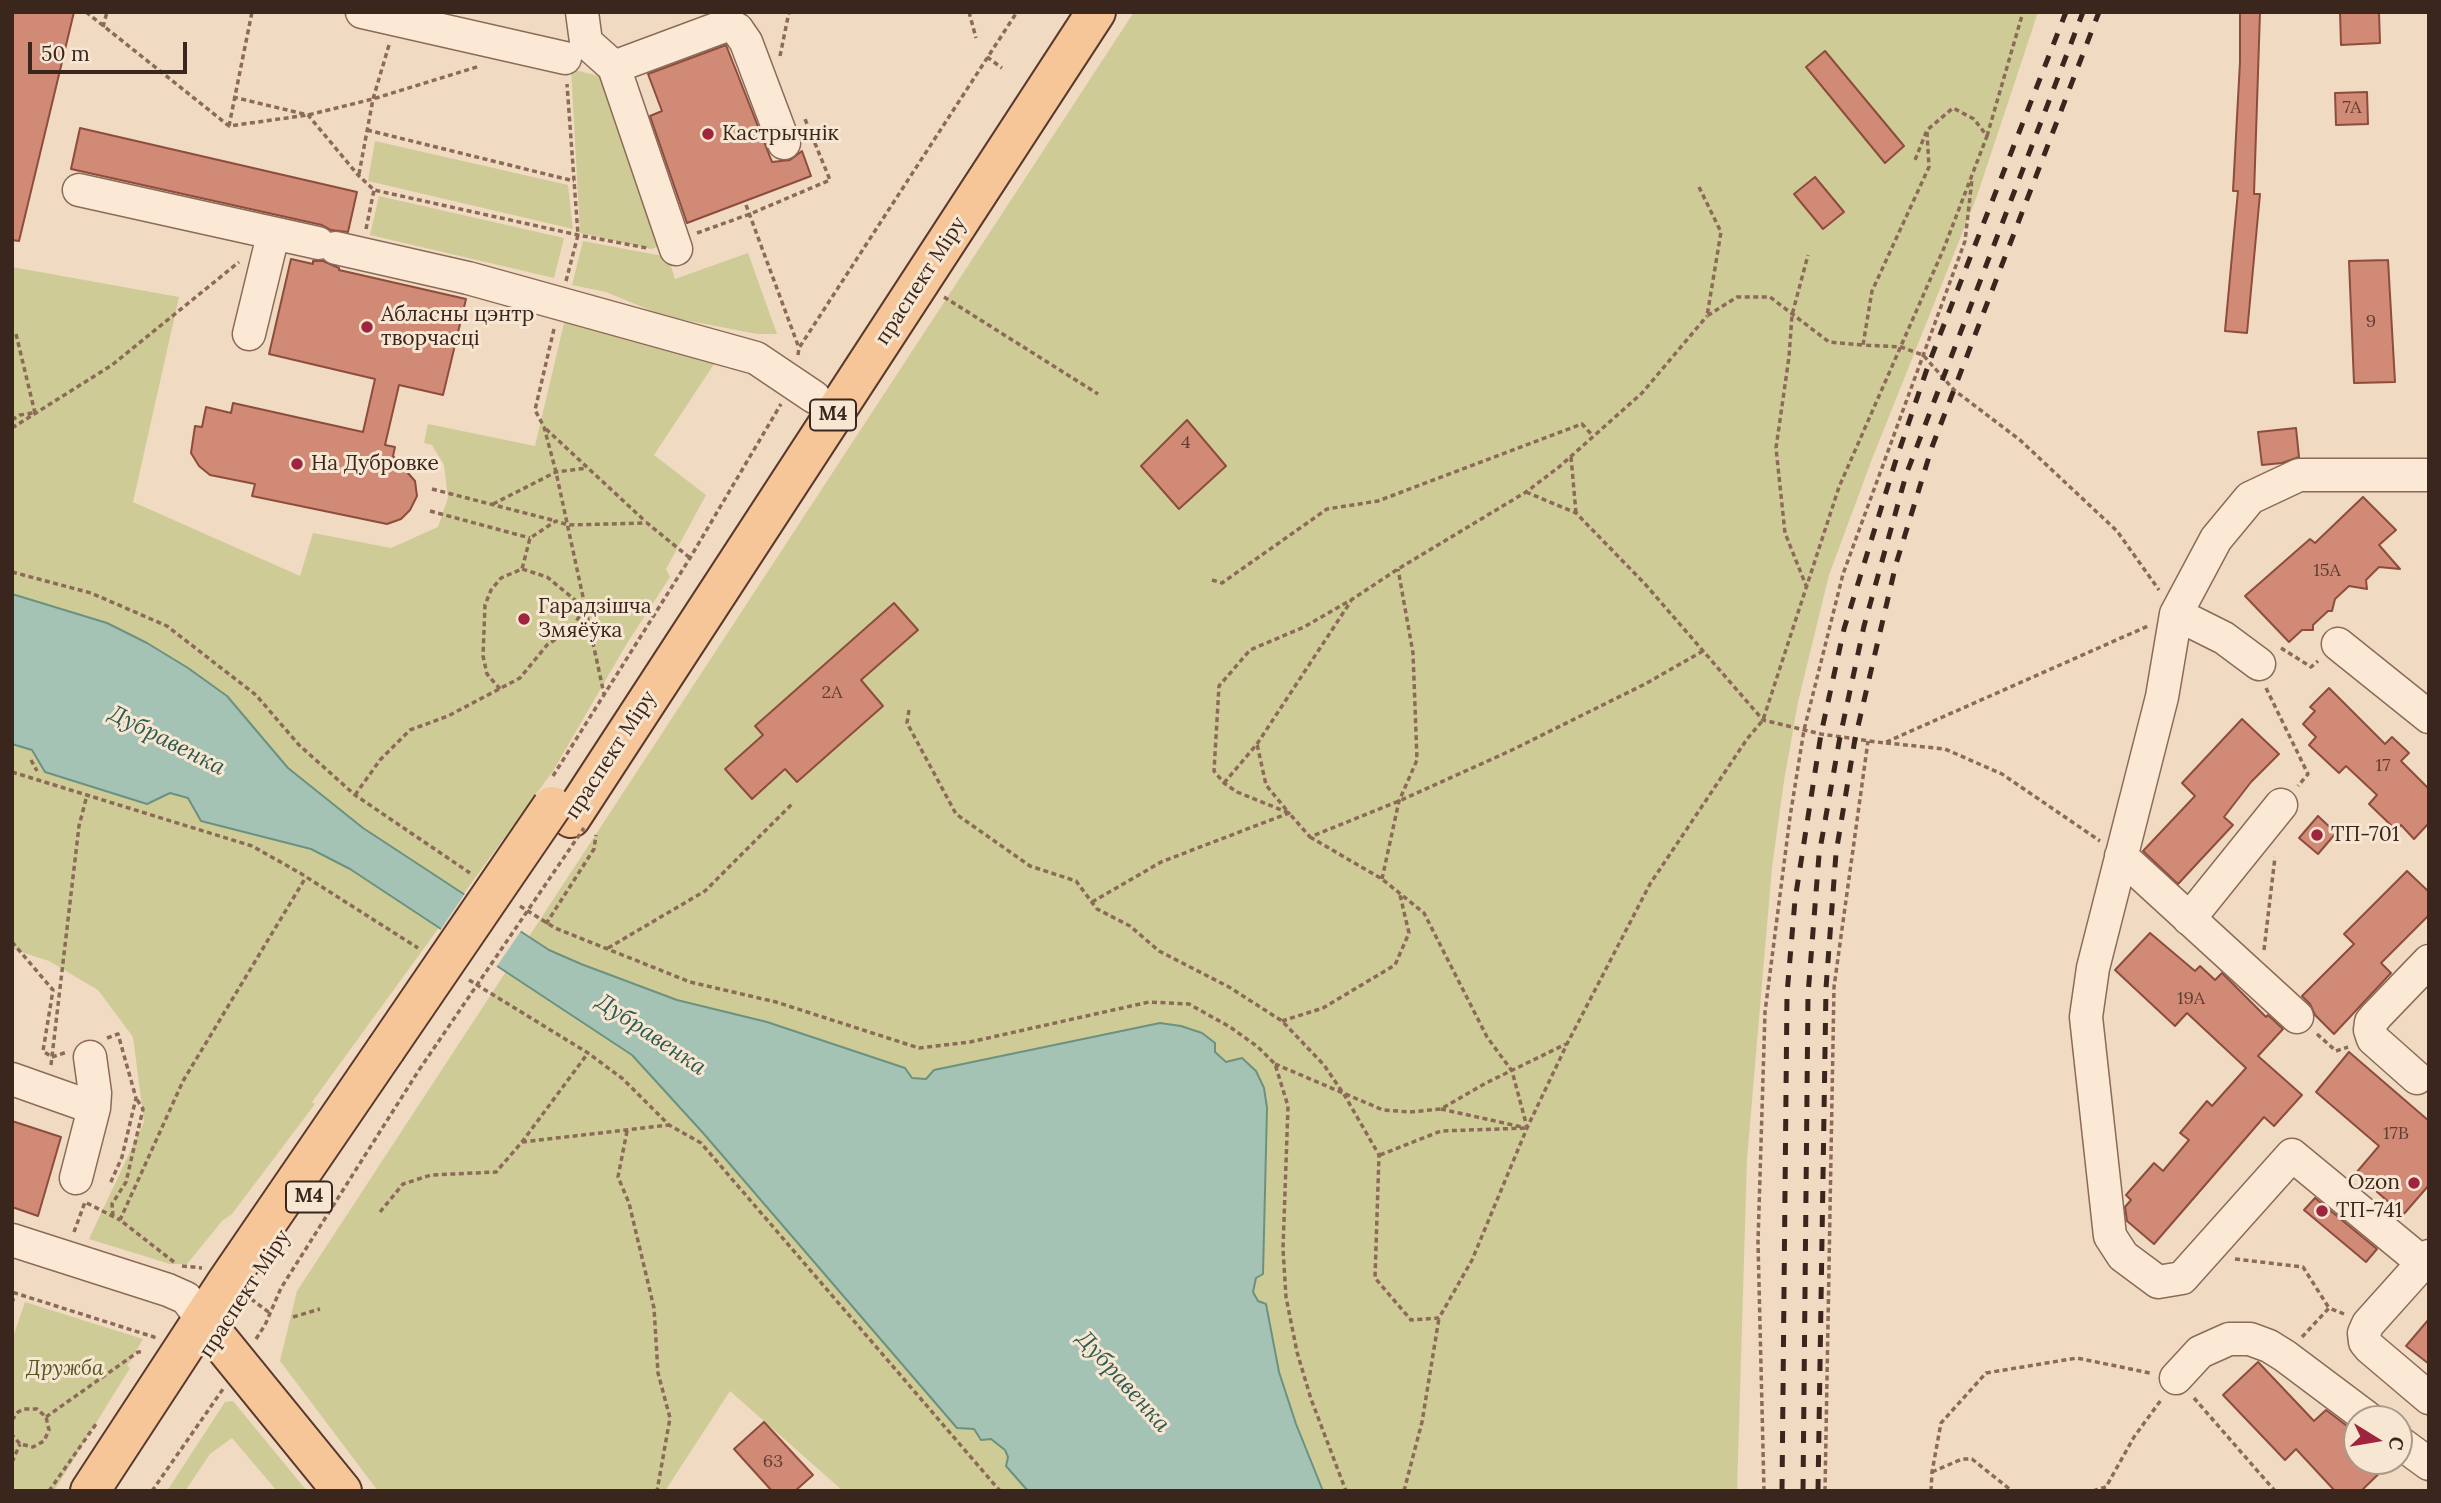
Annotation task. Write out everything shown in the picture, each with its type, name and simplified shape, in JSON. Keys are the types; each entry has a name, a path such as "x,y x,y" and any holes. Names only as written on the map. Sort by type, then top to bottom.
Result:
{"main road":[{"name":"праспект Міру","path":"569,817 814,397 1069,12"},
{"name":"праспект Міру","path":"115,1491 220,1340 323,1177 569,817 1096,12"},
{"name":"праспект Міру","path":"90,1491 220,1340"},
{"path":"220,1340 342,1491"}],"street":[{"path":"362,12 565,58"},
{"path":"582,12 586,43 614,67 676,249"},
{"path":"614,67 727,25 737,29 746,42 784,143"},
{"path":"79,190 468,278 756,358 814,397"},
{"path":"249,334 273,235"},
{"path":"2429,475 2298,475 2250,498 2216,539 2176,614 2162,697 2093,968 2086,1017 2110,1236 2123,1256 2158,1282 2182,1278 2291,1155 2426,1259 2368,1324 2364,1333 2365,1342 2429,1398"},
{"path":"2176,614 2224,638 2259,664"},
{"path":"2338,644 2429,717"},
{"path":"2189,919 2281,806"},
{"path":"2121,856 2297,1017"},
{"path":"2417,1078 2373,1039 2370,1030 2371,1022 2429,961"},
{"path":"76,1178 94,1108 95,1093 90,1057"},
{"path":"12,1079 94,1108"},
{"path":"12,1240 186,1298 220,1340"},
{"path":"2176,1378 2200,1352 2228,1339 2250,1339 2285,1356 2350,1405"},
{"path":"2413,1452 2429,1464"}],"path":[{"path":"86,12 229,126 308,115 373,99 480,66"},
{"path":"103,28 107,12"},
{"path":"229,126 251,12"},
{"path":"780,57 789,12"},
{"path":"969,12 976,38"},
{"path":"1404,1491 1422,1422 1439,1318 1472,1260 1527,1128 1567,1044 1650,884 1747,739 1763,720 1839,487 1944,248 1987,136 2023,12"},
{"path":"358,175 373,99 395,20"},
{"path":"988,57 1002,68"},
{"path":"535,410 578,235 565,58"},
{"path":"233,97 308,115 358,175 374,190 578,235"},
{"path":"1915,160 1927,130 1953,108 1975,119 1987,136"},
{"path":"367,130 574,181"},
{"path":"1863,345 1872,291 1929,167 1927,130"},
{"path":"1764,1491 1758,1242 1765,1012 1790,817 1804,730 1843,574 1965,241 1973,173"},
{"path":"1699,187 1721,232 1707,316"},
{"path":"338,248 374,190"},
{"path":"747,205 799,348"},
{"path":"12,428 112,365 273,235"},
{"path":"1807,587 1785,533 1776,448 1792,315 1808,255"},
{"path":"933,290 1098,394"},
{"path":"1289,813 1237,792 1224,783 1214,771 1219,686 1250,650 1304,627 1526,492 1571,457 1642,393 1707,316 1737,297 1770,297 1829,342 1901,347 1923,355 1954,390 2020,440 2117,531 2176,614 1884,743"},
{"path":"16,334 35,413"},
{"path":"531,403 544,427 556,472 604,694"},
{"path":"12,414 35,413"},
{"path":"12,421 20,415"},
{"path":"1212,580 1222,583 1327,509 1378,500 1582,424 1593,436"},
{"path":"544,427 647,523 690,558"},
{"path":"1571,457 1576,513"},
{"path":"492,505 556,472 587,468"},
{"path":"432,489 568,525 647,523"},
{"path":"1526,492 1576,513 1645,584 1763,720 1868,741 1945,749 2002,774 2121,856"},
{"path":"430,511 530,538"},
{"path":"522,569 530,538 556,522"},
{"path":"500,689 487,674 483,656 485,605 491,590 501,578 522,569 547,577 585,608"},
{"path":"1382,879 1399,801 1417,760 1413,653 1398,569"},
{"path":"12,572 91,593 166,626 256,695 299,745 355,795 479,879"},
{"path":"1224,783 1257,744 1351,600"},
{"path":"355,795 380,760 410,730 448,716 520,678 547,645 571,629 585,608"},
{"path":"2259,664 2280,647 2311,667 2338,644"},
{"path":"1310,837 1510,751 1645,684 1703,651"},
{"path":"909,710 907,723 956,814 1030,866 1076,881 1097,909 1130,926 1159,950 1229,987 1282,1021 1324,1065 1379,1155 1375,1278 1411,1320 1439,1318"},
{"path":"1825,1491 1834,987 1868,741"},
{"path":"1257,744 1266,785 1310,837 1382,879 1424,914 1487,1037 1511,1071 1527,1128"},
{"path":"31,760 37,771"},
{"path":"12,772 252,846 424,951"},
{"path":"12,942 53,990 43,1051 52,1057 79,826 87,796"},
{"path":"607,948 705,891 792,804"},
{"path":"1091,902 1161,862 1289,813"},
{"path":"152,1491 220,1340 265,1325 281,1288 404,1060 569,817"},
{"path":"547,924 587,861"},
{"path":"120,1220 183,1081 306,877"},
{"path":"1282,1021 1323,1008 1395,965 1409,933 1399,893"},
{"path":"513,901 547,924 690,982 776,1002 919,1048 970,1041 1149,1002 1189,1004 1230,1027 1258,1047 1275,1064 1383,1110 1410,1112 1441,1109 1527,1128"},
{"path":"459,973 588,1053 623,1079 669,1125 701,1143 1000,1491"},
{"path":"2297,1017 2336,1051 2373,1039"},
{"path":"1441,1109 1567,1044"},
{"path":"380,1212 403,1184 431,1175 496,1172 522,1142 588,1053"},
{"path":"1275,1064 1288,1106 1283,1249 1286,1297 1297,1352 1311,1399 1346,1491"},
{"path":"113,1216 112,1204 126,1182 143,1109 136,1098"},
{"path":"522,1142 669,1125"},
{"path":"1379,1155 1441,1131 1527,1128"},
{"path":"627,1131 618,1177 629,1203 654,1308 658,1373 670,1418 657,1491"},
{"path":"71,1240 85,1202 120,1220 178,1266"},
{"path":"2205,1255 2303,1267 2329,1308 2368,1324"},
{"path":"12,1303 14,1293 154,1337 139,1363"},
{"path":"251,1299 270,1313"},
{"path":"2285,1356 2329,1308"},
{"path":"293,1317 320,1309"},
{"path":"47,1417 138,1352 146,1352"},
{"path":"1931,1491 1941,1423 1986,1373 2077,1358 2176,1378 2276,1491"},
{"path":"2093,1491 2106,1487 2134,1437 2176,1378"},
{"path":"12,1420 19,1412 30,1408 37,1409 47,1417 50,1430 44,1441 33,1447 20,1444 12,1435"},
{"path":"48,1491 101,1416"},
{"path":"12,1462 20,1444"},
{"path":"1932,1472 1962,1459 1972,1460 2012,1491"}],"green space":[{"path":"1134,12 2038,12 1977,196 1872,459 1829,575 1798,702 1772,867 1747,1159 1737,1491 843,1491 730,1391 665,1491 378,1491 280,1361 297,1291"},
{"path":"571,69 603,77 657,238 657,247 651,249 580,233"},
{"path":"375,141 568,185 573,229 368,181"},
{"path":"379,196 564,238 554,278 370,235"},
{"path":"583,241 668,257 675,279 748,253 777,334 757,334 664,316 606,292 572,285"},
{"path":"12,267 179,297 133,502 300,576 313,533 391,548 438,527 448,498 444,465 432,445 424,443 428,424 535,446 565,319 718,358 654,455 706,495 666,569 670,577 626,645 553,771 312,1102 315,1104 232,1214 222,1221 187,1264 170,1264 89,1239 144,1122 133,1037 98,990 49,961 12,949"},
{"name":"Дружба","path":"25,1302 143,1339 127,1366 130,1368 54,1491 12,1491 12,1340"},
{"path":"233,1401 307,1491 277,1491 232,1438 210,1454 185,1491 167,1491 225,1402"}],"water":[{"name":"Дубравенка","path":"12,594 107,623 188,668 227,696 288,768 363,828 549,950 581,964 677,1000 767,1022 905,1068 912,1078 926,1079 934,1070 1160,1023 1202,1033 1215,1043 1215,1052 1226,1062 1242,1058 1256,1071 1264,1088 1267,1108 1263,1274 1256,1278 1253,1292 1258,1301 1266,1304 1279,1372 1323,1491 1028,1491 1006,1466 1008,1457 1005,1450 991,1439 981,1440 974,1429 957,1428 704,1134 632,1055 350,869 311,849 201,821 188,798 170,793 147,804 45,772 32,750 12,744"}],"pier":[{"path":"466,892 523,928 495,969 439,932"}],"building":[{"path":"12,12 74,12 19,241 12,240"},
{"path":"2240,12 2260,12 2254,194 2260,194 2247,333 2225,331 2238,191 2233,191"},
{"path":"2340,12 2379,12 2380,43 2341,45"},
{"name":"Кастрычнік","path":"726,45 772,162 790,160 802,151 811,176 687,223 650,116 662,111 648,74"},
{"path":"1825,51 1904,146 1885,163 1806,67"},
{"path":"2367,92 2368,124 2336,125 2335,93"},
{"path":"80,128 357,192 348,232 71,169"},
{"path":"1815,177 1844,212 1823,229 1794,194"},
{"path":"291,259 313,264 313,261 323,261 339,270 466,299 443,395 399,385 385,445 395,447 393,456 415,481 417,496 410,510 401,519 387,524 252,496 255,484 210,475 199,466 191,453 195,426 202,427 206,407 231,413 233,403 363,432 375,379 269,354"},
{"path":"2388,260 2395,382 2354,383 2349,261"},
{"path":"1187,420 1226,466 1179,509 1141,466"},
{"path":"2296,428 2299,457 2282,463 2262,465 2258,432"},
{"path":"2363,497 2396,530 2379,545 2400,569 2379,567 2366,580 2367,589 2349,586 2335,599 2332,611 2328,611 2313,625 2313,630 2302,630 2289,642 2245,596 2310,539 2315,543"},
{"path":"894,603 918,630 861,680 883,706 797,782 785,769 752,799 725,769 763,735 755,726"},
{"path":"2329,688 2385,744 2392,737 2409,753 2401,761 2429,789 2429,823 2414,839 2401,825 2396,830 2369,804 2377,795 2346,766 2339,773 2309,745 2316,737 2303,724 2315,711 2310,707"},
{"path":"2242,719 2279,754 2251,782 2224,817 2233,825 2178,884 2143,851 2195,796 2182,783"},
{"name":"ТП-701","path":"2318,816 2336,833 2318,854 2299,838"},
{"path":"2407,871 2429,892 2429,915 2381,963 2391,973 2334,1034 2315,1015 2302,996 2354,944 2344,934"},
{"path":"2150,933 2195,971 2200,966 2215,980 2222,973 2266,1017 2268,1015 2283,1029 2258,1056 2302,1095 2274,1126 2264,1117 2154,1244 2127,1221 2125,1207 2131,1200 2126,1195 2154,1163 2163,1171 2189,1140 2180,1133 2207,1101 2212,1106 2246,1068 2187,1013 2175,1026 2115,970"},
{"path":"2349,1052 2429,1121 2429,1185 2403,1215 2356,1173 2379,1146 2316,1092"},
{"path":"12,1121 61,1137 38,1216 12,1207"},
{"path":"2315,1198 2377,1249 2366,1262 2304,1210"},
{"path":"2429,1319 2429,1364 2406,1346"},
{"path":"2258,1362 2314,1421 2326,1410 2343,1423 2343,1475 2378,1475 2361,1491 2335,1491 2296,1449 2285,1460 2223,1395"},
{"path":"764,1422 813,1475 795,1491 772,1491 734,1449"}],"railway":[{"path":"1782,1491 1787,994 1795,900 1821,734 1844,629 1895,463 1929,363 2066,12"},
{"path":"1803,1491 1808,995 1819,855 1840,737 1864,626 1906,475 2083,12"},
{"path":"1818,1491 1826,988 1836,853 1855,739 1896,564 1932,447 2099,12"}],"place":[{"name":"Кастрычнік","path":"708,134"},
{"name":"Абласны цэнтр творчасці","path":"367,327"},
{"name":"На Дубровке","path":"297,464"},
{"name":"Гарадзішча Змяёўка","path":"524,619"},
{"name":"ТП-701","path":"2317,835"},
{"name":"Ozon","path":"2414,1183"},
{"name":"ТП-741","path":"2322,1211"}]}
